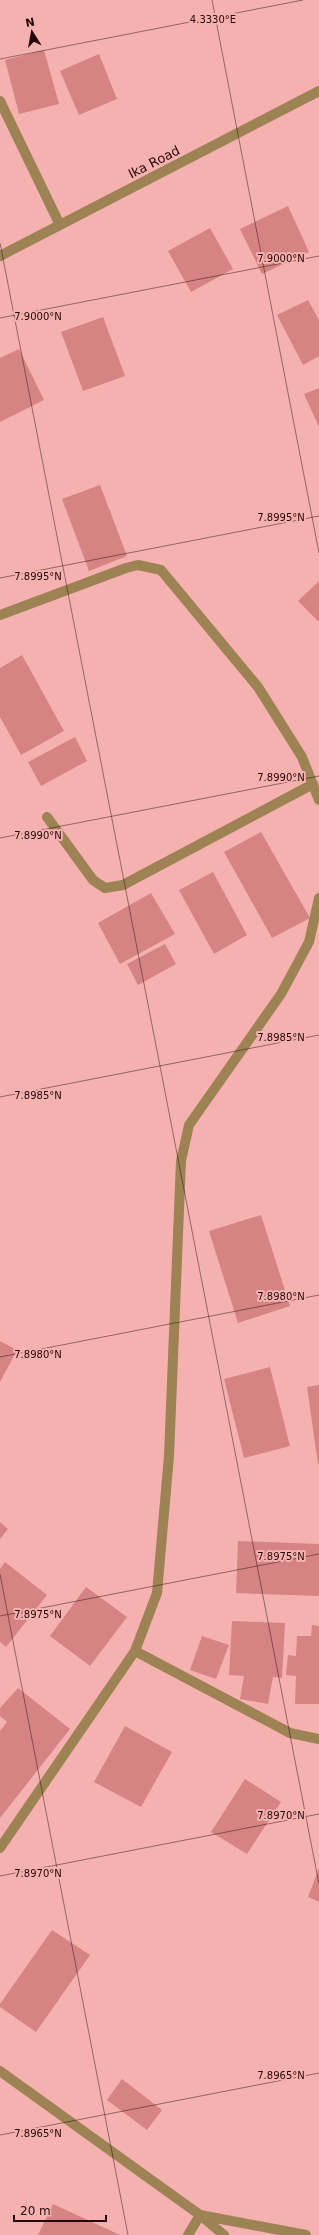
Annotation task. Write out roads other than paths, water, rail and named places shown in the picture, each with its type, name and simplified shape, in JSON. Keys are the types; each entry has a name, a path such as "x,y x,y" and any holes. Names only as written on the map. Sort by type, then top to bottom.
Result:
{"street":[{"name":"Ika Road","path":"0,256 319,91"},
{"path":"0,101 60,225"},
{"path":"0,615 126,568 138,565 161,570 258,687 302,757 319,800"},
{"path":"48,817 93,880 105,888 123,885 313,784"},
{"path":"0,1848 135,1651 157,1593 169,1456 181,1161 190,1125 281,994 309,942 319,898"},
{"path":"135,1651 290,1733 319,1739"},
{"path":"0,2071 200,2215 224,2235"},
{"path":"188,2235 200,2215"},
{"path":"200,2215 306,2235"}]}
